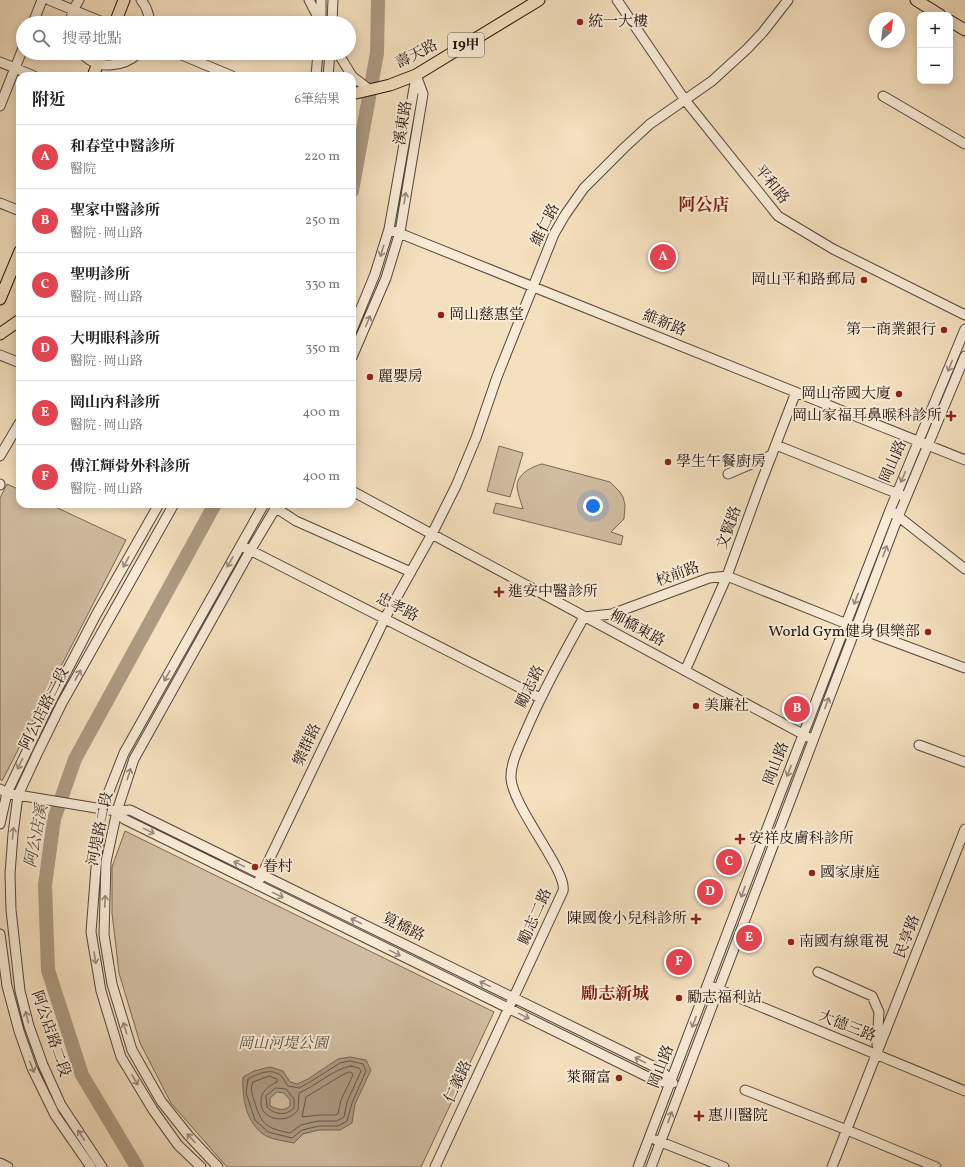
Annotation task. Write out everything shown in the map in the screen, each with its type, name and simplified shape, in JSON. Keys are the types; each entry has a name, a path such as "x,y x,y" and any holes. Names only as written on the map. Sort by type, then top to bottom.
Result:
{"main road":[{"path":"118,16 124,0"},
{"name":"壽天路","path":"370,90 390,85 416,75 539,0"},
{"path":"916,0 929,4 937,12"},
{"path":"953,23 965,30"},
{"path":"94,72 99,60"},
{"name":"19甲","path":"356,93 370,90"},
{"path":"0,299 16,261"},
{"path":"0,334 16,323"}],"street":[{"path":"36,16 42,0"},
{"path":"49,0 88,16"},
{"path":"72,16 73,10 79,0"},
{"path":"141,0 145,4 149,16"},
{"path":"309,0 317,16"},
{"path":"321,16 322,0"},
{"path":"332,16 333,0"},
{"name":"平和路","path":"618,0 685,100 778,216 833,249 965,315"},
{"name":"維仁路","path":"411,572 456,486 476,438 497,377 554,234 565,215 584,188 624,148 650,124 712,81 763,32 788,0"},
{"path":"0,106 18,60"},
{"path":"92,60 98,64 107,65 120,64 131,60"},
{"path":"194,60 222,72"},
{"path":"316,72 317,60"},
{"path":"328,72 329,60"},
{"path":"342,60 349,72"},
{"path":"0,62 24,72"},
{"name":"溪東路","path":"356,320 375,274 389,229 416,75"},
{"name":"溪東路","path":"356,348 386,278 400,232 423,94 416,75"},
{"path":"356,79 370,90"},
{"path":"883,96 965,144"},
{"path":"0,203 16,209"},
{"name":"維新路","path":"389,229 400,232 965,460"},
{"name":"岡山路","path":"638,1167 896,493 965,330"},
{"path":"0,355 16,361"},
{"name":"岡山路","path":"651,1167 898,517 965,356"},
{"name":"文賢路","path":"686,671 727,576 796,392"},
{"path":"0,456 16,429"},
{"path":"776,445 906,497"},
{"path":"728,474 772,456"},
{"name":"柳橋東路","path":"356,493 813,740"},
{"name":"阿公店路二段","path":"0,824 4,791 96,615 157,508"},
{"name":"阿公店路二段","path":"102,1167 61,1105 29,1026 20,991 11,910 10,874 13,834 18,795 38,752 62,703 172,508"},
{"name":"河堤路二段","path":"201,1167 178,1144 153,1110 120,1057 100,991 91,932 97,855 102,809 124,753 262,508"},
{"name":"河堤路二段","path":"218,1167 188,1135 162,1101 132,1050 112,984 104,935 106,862 117,811 134,759 250,551 276,508"},
{"path":"280,508 296,520 411,572"},
{"path":"890,510 965,568"},
{"path":"135,545 147,552"},
{"name":"忠孝路","path":"240,545 540,698"},
{"name":"樂群路","path":"257,885 385,618 411,572"},
{"name":"校前路","path":"584,617 612,614 709,578 727,576 847,624 965,668"},
{"path":"96,615 107,621"},
{"name":"勵志路","path":"511,774 521,742 540,698 584,617"},
{"path":"919,745 965,762"},
{"name":"勵志二路","path":"509,1009 554,914 564,886 559,873 523,811 513,788 511,774"},
{"path":"0,807 4,791"},
{"name":"筧橋路","path":"4,791 18,795 102,809 117,811 130,810 661,1070 671,1082"},
{"name":"筧橋路","path":"117,811 124,819 656,1081 671,1082 681,1087"},
{"name":"民享路","path":"832,1167 965,829"},
{"name":"阿公店路二段","path":"0,934 7,986 19,1031 40,1087 55,1116 91,1167"},
{"path":"417,963 422,953"},
{"path":"818,972 872,996 879,1012 876,1055"},
{"name":"大德三路","path":"708,985 965,1091"},
{"path":"7,986 20,991"},
{"name":"仁義路","path":"435,1167 509,1009"},
{"path":"604,1055 609,1045"},
{"path":"745,1090 936,1167"},
{"path":"649,1137 724,1167"},
{"path":"0,1163 8,1167"}],"green space":[{"path":"499,446 523,453 510,497 487,491"},
{"path":"542,464 610,482 620,492 625,505 624,519 611,532 623,536 621,545 493,513 496,503 523,509 517,490 519,478 533,467"},
{"path":"7,484 16,488 16,508 58,508 126,540 2,781 0,779 0,498"},
{"name":"岡山河堤公園","path":"125,831 494,1012 421,1167 226,1166 171,1103 140,1043 119,973 112,913 112,867"}],"water":[{"path":"350,1057 366,1060 371,1070 355,1104 352,1123 340,1130 319,1130 303,1134 294,1143 266,1136 259,1131 250,1118 247,1110 243,1093 243,1077 254,1071 270,1067 283,1071 290,1082 297,1084 308,1079 338,1059","holes":["277,1092 284,1093 290,1100 290,1106 283,1109 270,1106 270,1098"]}],"waterway":[{"name":"阿公店溪","path":"356,169 377,53 378,0"},
{"name":"阿公店溪","path":"137,1167 82,1075 48,970 45,885 54,819 75,759 213,508"}],"place":[{"name":"統一大樓","path":"580,22"},
{"name":"和春堂中醫診所","path":"663,257"},
{"name":"岡山平和路郵局","path":"864,280"},
{"name":"岡山慈惠堂","path":"441,315"},
{"name":"第一商業銀行","path":"944,330"},
{"name":"麗嬰房","path":"370,377"},
{"name":"岡山帝國大廈","path":"899,394"},
{"name":"岡山家福耳鼻喉科診所","path":"951,416"},
{"name":"學生午餐廚房","path":"668,462"},
{"name":"進安中醫診所","path":"499,592"},
{"name":"World Gym健身俱樂部","path":"928,632"},
{"name":"美廉社","path":"696,706"},
{"name":"聖家中醫診所","path":"797,709"},
{"name":"安祥皮膚科診所","path":"740,839"},
{"name":"聖明診所","path":"729,862"},
{"name":"眷村","path":"255,867"},
{"name":"國家康庭","path":"812,873"},
{"name":"大明眼科診所","path":"710,892"},
{"name":"陳國俊小兒科診所","path":"696,919"},
{"name":"岡山內科診所","path":"749,938"},
{"name":"南國有線電視","path":"791,942"},
{"name":"傅江輝骨外科診所","path":"679,962"},
{"name":"勵志福利站","path":"679,998"},
{"name":"萊爾富","path":"619,1078"},
{"name":"惠川醫院","path":"699,1116"}],"district":[{"name":"阿公店","path":"704,205"},
{"name":"勵志新城","path":"615,994"}]}
